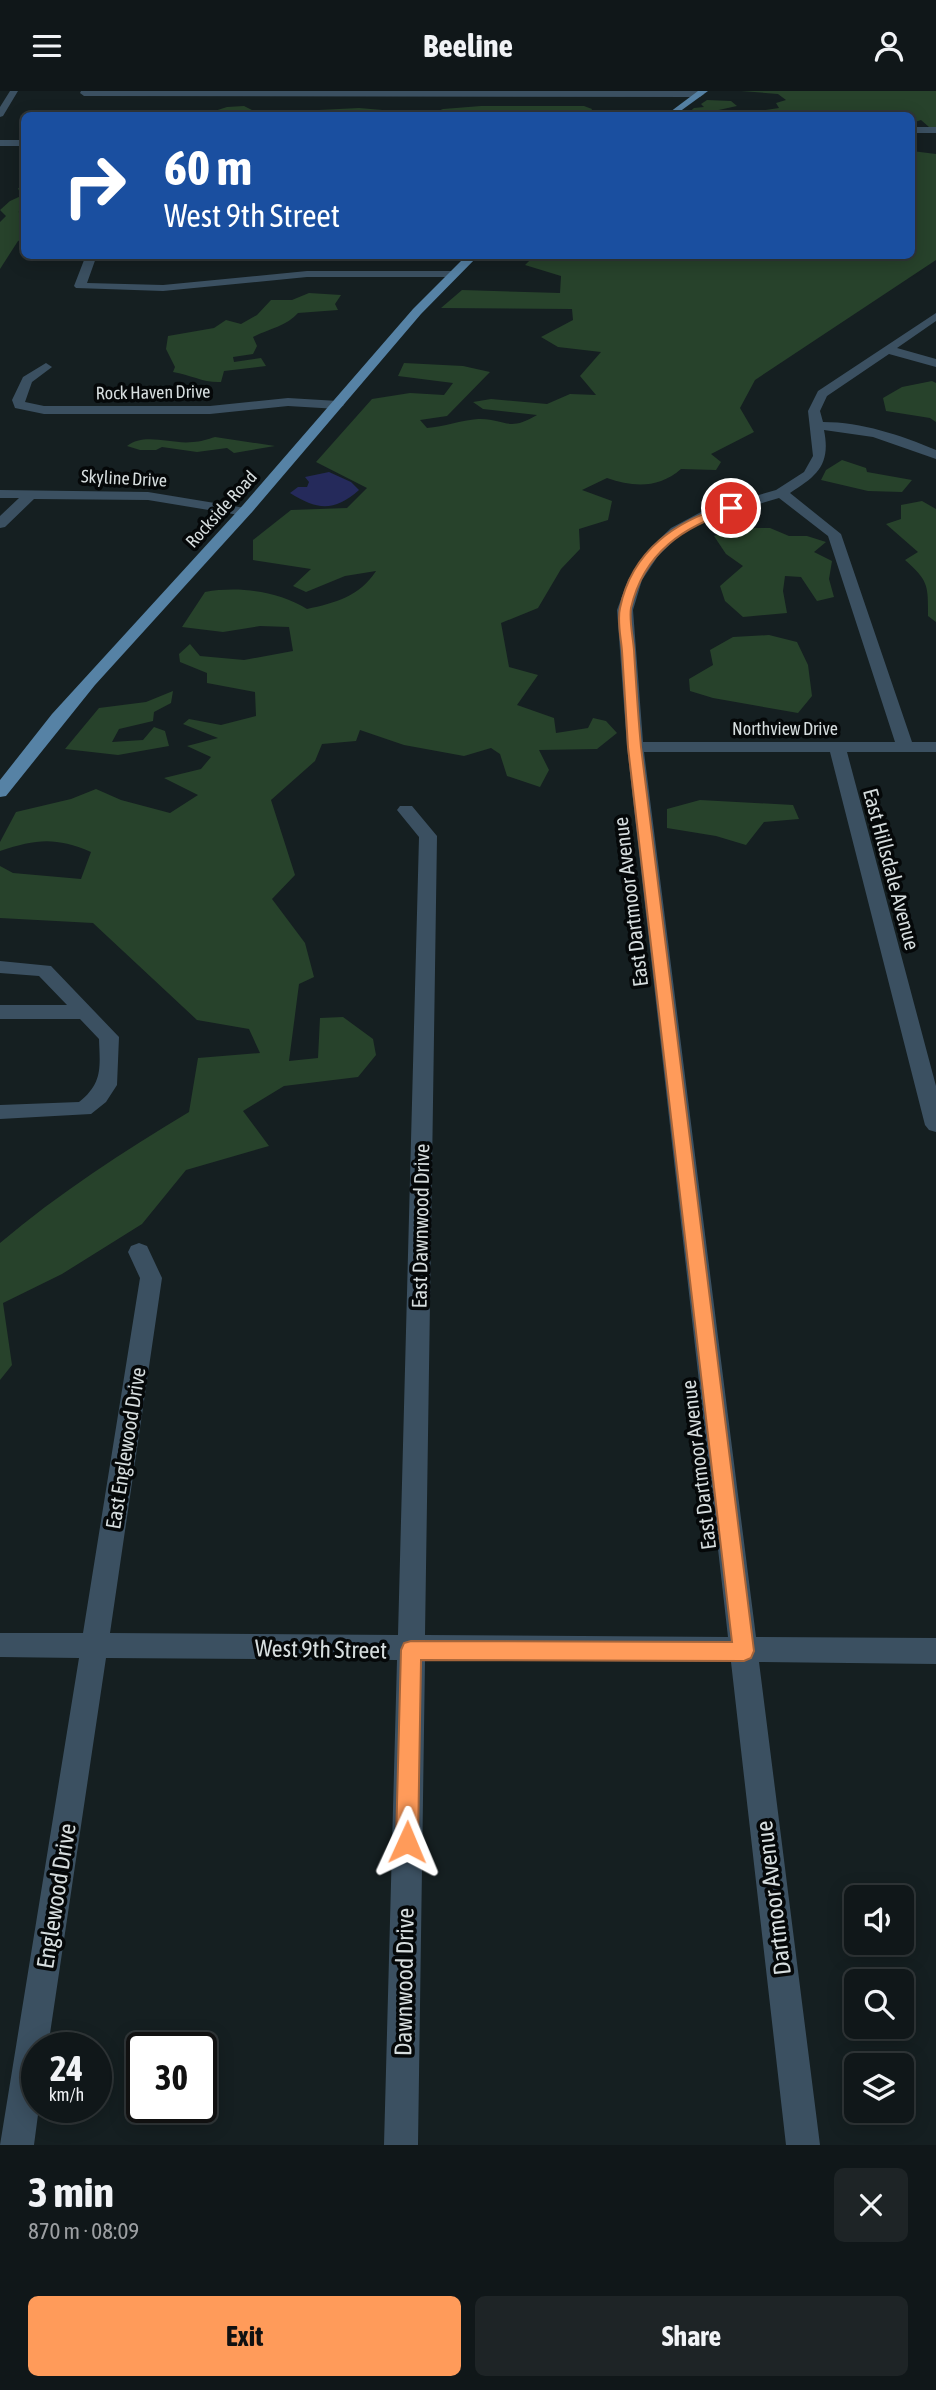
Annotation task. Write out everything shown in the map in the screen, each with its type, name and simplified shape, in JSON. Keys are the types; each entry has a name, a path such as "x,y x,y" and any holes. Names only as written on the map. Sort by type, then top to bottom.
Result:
{"main road":[{"path":"674,112 702,92"},
{"name":"Rockside Road","path":"0,792 21,762 104,666 245,512 453,274 470,259"}],"street":[{"path":"0,114 4,103 14,91"},
{"path":"84,93 702,92"},
{"path":"915,130 936,130"},
{"path":"0,143 21,143"},
{"path":"90,259 80,286 173,287 294,274 453,274"},
{"name":"East Dartmoor Avenue","path":"744,1651 635,747 625,610 635,580 653,552 676,531 706,515 781,493 809,475 820,456 821,441 814,411 822,394 936,316"},
{"path":"886,349 936,363"},
{"name":"Rock Haven Drive","path":"46,367 24,384 18,400 19,405 44,411 210,410 288,401 338,405"},
{"path":"816,426 853,428 936,455"},
{"path":"781,493 834,534 905,747"},
{"name":"Skyline Drive","path":"0,494 148,496 245,512"},
{"path":"0,524 31,494"},
{"name":"Northview Drive","path":"635,747 936,747"},
{"name":"East Hillsdale Avenue","path":"837,747 936,1125"},
{"name":"East Dawnwood Drive","path":"406,810 428,836 411,1650"},
{"path":"0,967 44,970 109,1037 107,1085 99,1097 84,1109 0,1112"},
{"path":"0,1012 85,1012"},
{"name":"East Englewood Drive","path":"95,1646 151,1278 139,1252"},
{"name":"West 9th Street","path":"0,1646 936,1651"},
{"name":"Englewood Drive","path":"18,2145 95,1646"},
{"name":"Dawnwood Drive","path":"401,2145 411,1650"},
{"name":"Dartmoor Avenue","path":"744,1651 803,2145"}],"green space":[{"path":"741,91 936,91 936,127 929,127 921,120 915,122 915,112 751,112 779,108 776,103 786,100 778,94"},
{"path":"707,100 731,101 737,106 714,111 721,112 689,112 694,108 704,107 701,104"},
{"path":"244,106 256,112 211,112"},
{"path":"481,106 584,106 592,109 591,112 435,112"},
{"path":"359,108 406,112 278,112"},
{"path":"915,151 936,154 936,260 755,380 740,408 754,432 711,454 721,462 716,470 681,469 663,480 645,484 607,478 582,490 612,501 608,520 579,529 580,549 561,569 538,608 501,623 509,667 538,675 517,705 554,718 556,733 588,728 593,718 606,721 617,733 597,749 539,750 549,770 540,787 507,776 500,754 491,748 464,756 404,745 360,730 356,741 322,744 315,761 271,800 295,875 272,899 305,943 314,977 299,984 289,1061 318,1058 320,1018 343,1017 373,1039 376,1055 358,1077 284,1086 243,1111 269,1146 186,1170 142,1224 62,1274 3,1303 12,1365 0,1380 0,1243 92,1174 189,1112 198,1058 260,1053 249,1029 197,1020 93,923 0,918 0,866 13,873 81,879 91,852 46,841 0,851 0,842 16,812 71,799 96,789 121,800 170,813 198,795 164,778 201,769 211,757 187,746 218,738 183,724 189,719 221,725 256,716 255,692 207,683 207,673 180,662 179,654 190,644 200,656 244,660 293,651 289,627 260,626 223,632 182,627 205,592 258,591 284,598 307,609 346,597 370,580 376,571 345,576 306,592 293,586 311,569 253,560 253,540 291,510 347,508 367,488 316,462 372,399 410,393 444,395 453,383 398,376 404,363 463,366 490,372 447,416 420,420 427,428 478,419 512,424 537,415 483,409 473,402 491,399 547,404 570,394 596,395 580,376 601,352 558,347 541,337 573,320 572,309 441,308 462,290 560,293 561,276 525,265 531,259 915,259"},
{"path":"21,196 21,211 18,212 21,212 21,240 0,269 0,222 6,216 0,210"},
{"path":"309,293 341,295 335,304 338,310 298,313 283,324 253,337 257,346 253,354 233,357 234,362 261,358 266,366 224,371 221,382 173,372 175,367 166,349 168,336 214,328 226,320 241,324 257,315 271,300 292,300"},
{"path":"932,381 936,383 936,422 930,418 886,411 883,398 902,387"},
{"path":"215,437 275,446 234,453 227,448 197,452 162,447 156,450 140,450 127,446 142,440 198,442"},
{"path":"842,460 866,468 867,472 912,480 902,492 868,491 821,480 826,470"},
{"path":"922,501 936,509 936,622 928,616 927,591 923,579 905,560 918,552 886,524 901,519 901,505"},
{"path":"736,528 770,528 789,536 807,536 826,542 814,552 832,561 829,579 834,597 817,601 801,577 785,576 783,591 787,613 743,617 725,601 720,586 743,566 726,554 714,536"},
{"path":"769,635 797,642 808,665 812,696 798,713 713,698 690,691 689,679 713,665 710,650 733,637"},
{"path":"173,691 171,703 154,712 153,721 119,729 112,742 143,740 154,727 165,731 169,746 118,755 65,749 99,708 146,702"},
{"path":"700,800 793,805 799,819 764,822 746,845 716,836 667,828 667,809"}],"shaded area":[{"path":"329,472 351,482 359,490 341,502 325,506 309,503 290,493 298,487 307,487 309,482 305,477"}],"route":[{"path":"407,1842 411,1650 744,1651 635,747 625,610 635,580 653,552 676,531 706,515 731,508"}]}
